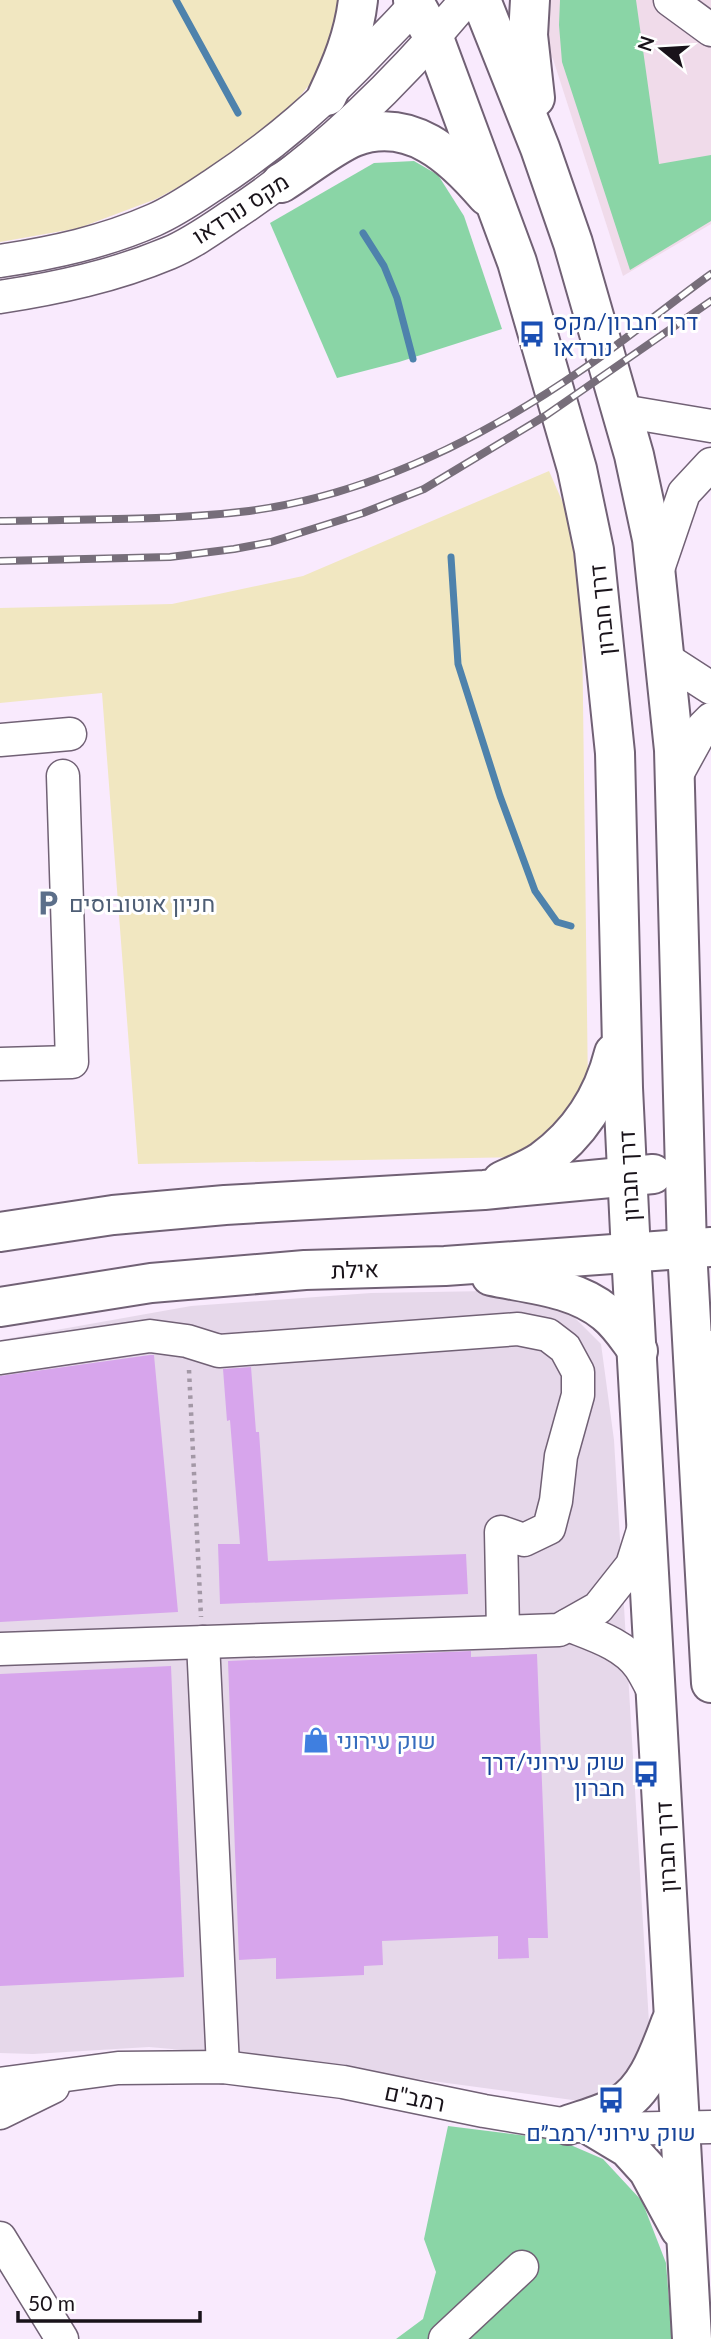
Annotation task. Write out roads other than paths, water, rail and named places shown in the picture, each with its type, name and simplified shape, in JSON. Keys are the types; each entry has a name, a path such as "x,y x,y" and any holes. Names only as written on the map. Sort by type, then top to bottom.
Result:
{"main road":[{"path":"327,96 347,54 356,22 358,0"},
{"path":"481,0 540,148 573,243 622,411 652,539 657,573 675,778 680,982 698,1172 696,1407 708,1562 711,1668"},
{"path":"530,0 528,35 540,148"},
{"name":"דרך חברון","path":"416,1 434,38 498,209 545,354 577,469 594,550 615,753 631,1253 674,2014 696,2128 687,2243 692,2339"},
{"path":"281,183 353,138 377,131 400,131 443,151 467,173 498,209"},
{"path":"680,982 703,1055 711,1066"},
{"path":"484,1190 541,1162 571,1136 595,1105 608,1075 622,1020"},
{"path":"0,1232 141,1212 484,1190 698,1172"},
{"name":"אילת","path":"0,1307 151,1283 305,1270 445,1266 699,1248"},
{"path":"445,1266 561,1291 587,1301 606,1313 638,1351"},
{"path":"696,1407 711,1350"},
{"path":"581,2126 621,2105 642,2084 659,2055 674,2014"},
{"path":"581,2126 628,2148 648,2170 687,2243"}],"street":[{"path":"434,38 466,0"},
{"path":"670,0 711,30"},
{"name":"מקס נורדאו","path":"0,261 94,242 156,220 260,154 327,96 416,1"},
{"name":"מקס נורדאו","path":"0,297 56,289 104,276 171,252 281,183 326,146 434,38"},
{"path":"622,411 711,426"},
{"path":"657,573 684,493 711,464"},
{"path":"666,659 711,688"},
{"path":"675,778 703,727 711,719"},
{"path":"0,740 70,734"},
{"path":"0,1064 72,1062 63,776"},
{"path":"0,1358 150,1336 187,1340 219,1351 518,1329 548,1335 565,1348 578,1372 578,1395 561,1456 556,1501 549,1528 524,1540 501,1532 503,1631"},
{"path":"0,1649 559,1630 598,1608 610,1593 632,1564 647,1519"},
{"path":"568,1625 607,1641 638,1664 657,1697"},
{"path":"203,1642 223,2067"},
{"name":"רמב\"ם","path":"0,2084 118,2068 223,2067 343,2082 484,2111 581,2126 613,2129 696,2128"},
{"name":"רמב\"ם","path":"0,2113 62,2083 118,2068"},
{"path":"0,2238 62,2339"},
{"path":"445,2339 522,2267"}],"waterway":[{"path":"176,0 238,113"},
{"path":"363,233 384,266 397,298 413,359"},
{"path":"451,557 458,664 500,796 535,891 557,922 571,926"}],"railway":[{"path":"0,521 156,518 249,511 338,492 382,477 466,440 545,394 599,358 711,274"},
{"path":"0,561 170,557 234,549 271,542 363,513 424,489 545,416 711,301"}],"place":[{"name":"דרך חברון/מקס נורדאו","path":"532,334"},
{"name":"חניון אוטובוסים","path":"48,903"},
{"name":"שוק עירוני","path":"316,1740"},
{"name":"שוק עירוני/דרך חברון","path":"646,1774"},
{"name":"שוק עירוני/רמב״ם","path":"611,2100"}]}
